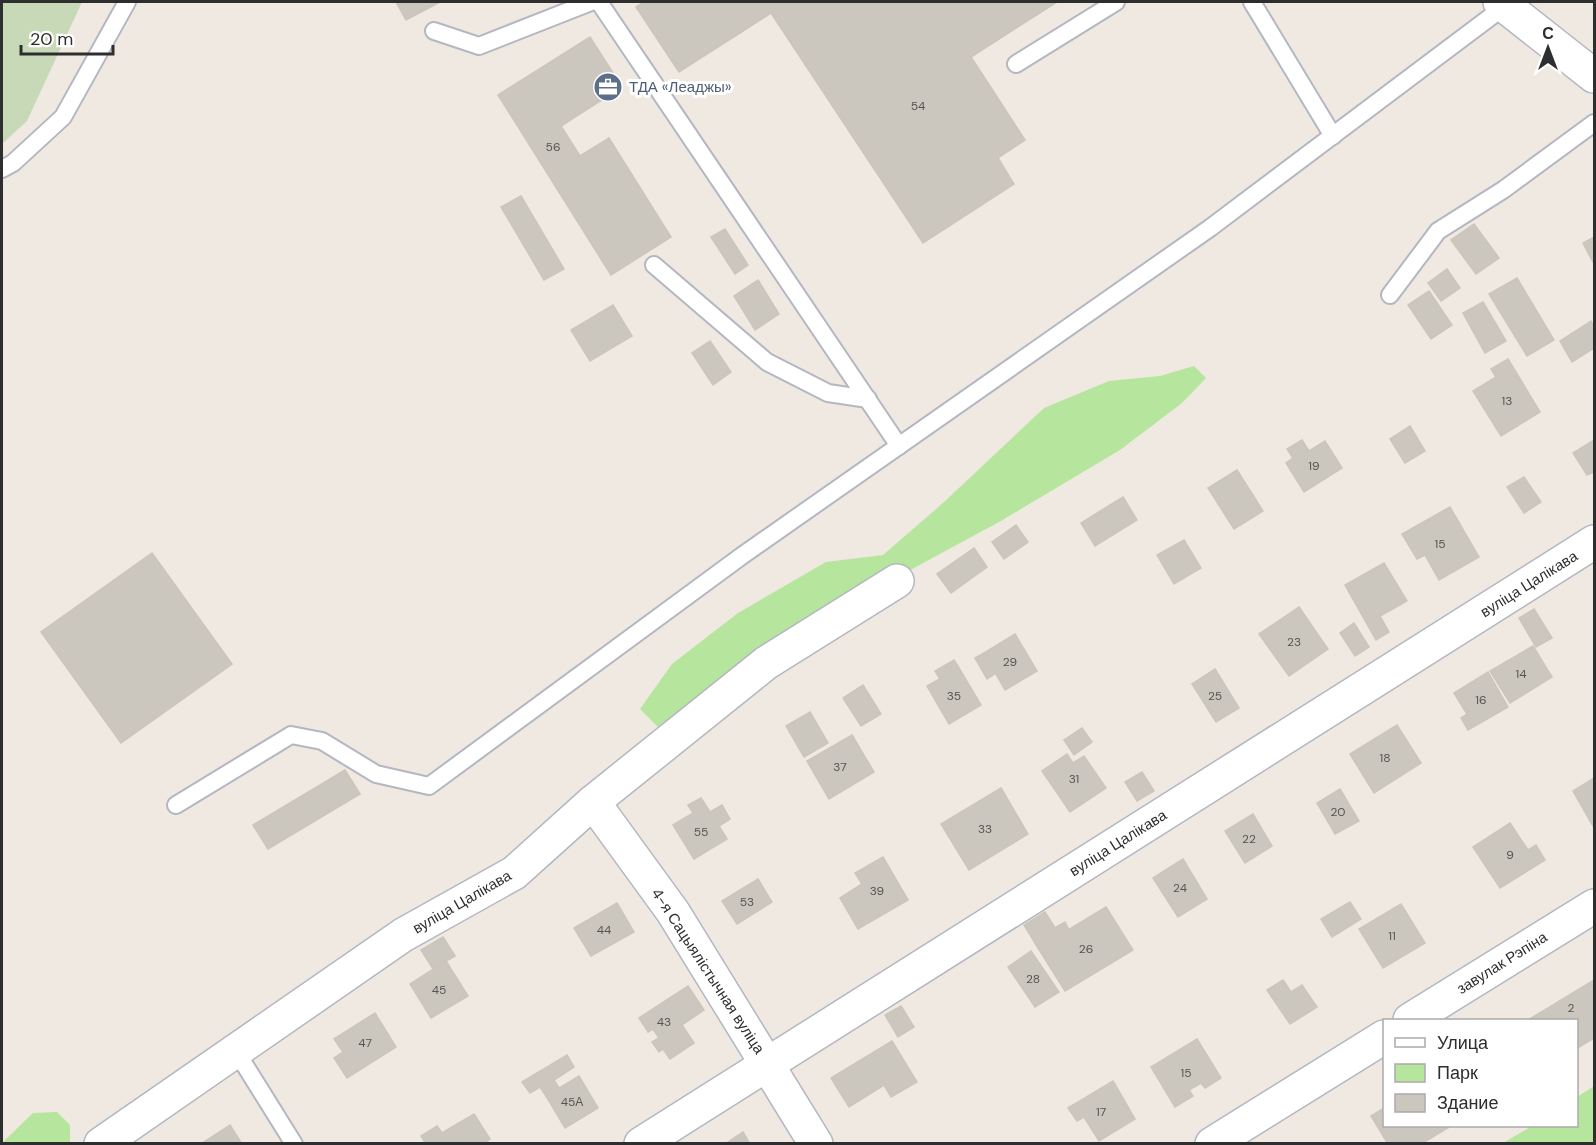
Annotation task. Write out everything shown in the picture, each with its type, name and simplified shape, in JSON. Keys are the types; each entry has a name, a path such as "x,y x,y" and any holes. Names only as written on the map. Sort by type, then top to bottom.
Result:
{"street":[{"path":"1502,4 1589,63"},
{"name":"вуліца Цалікава","path":"642,1143 1594,542"},
{"name":"вуліца Цалікава","path":"101,1143 402,935 514,873 593,802 766,663 897,581"},
{"name":"4-я Сацыялістычная вуліца","path":"593,802 673,912 816,1143"},
{"name":"завулак Рэпіна","path":"1412,1019 1594,906"},
{"path":"1212,1143 1383,1037"}],"lane":[{"path":"2,169 13,163 63,117 127,2"},
{"path":"434,31 479,46 591,2"},
{"path":"599,2 899,446"},
{"path":"1016,64 1116,2"},
{"path":"1252,2 1333,136"},
{"path":"176,805 291,735 322,741 376,774 429,786 743,555 1210,228 1333,136 1502,4"},
{"path":"1390,295 1438,231 1503,190 1594,123"},
{"path":"654,265 767,362 828,393 868,399"},
{"path":"236,1051 294,1143"}],"green space":[{"path":"2,2 82,2 27,121 2,144"},
{"path":"1194,366 1206,378 1182,403 1120,450 999,522 851,602 682,723 658,727 640,709 672,664 738,613 826,562 883,555 943,503 1044,408 1109,381 1160,376"},
{"path":"1594,1086 1594,1143 1503,1143 1530,1127 1578,1127 1578,1096"},
{"path":"57,1112 70,1125 70,1143 2,1143 33,1113"}],"building":[{"path":"396,2 440,2 406,20"},
{"path":"644,2 1057,2 971,57 1025,140 998,158 1014,184 923,243 771,13 679,72 636,7"},
{"path":"590,37 622,87 561,126 580,156 609,138 671,237 611,275 498,95"},
{"path":"521,196 564,269 544,280 501,207"},
{"path":"1474,224 1499,258 1476,274 1451,240"},
{"path":"725,229 748,265 735,274 711,237"},
{"path":"1594,237 1594,264 1583,243"},
{"path":"1447,269 1460,288 1441,301 1428,283"},
{"path":"1517,278 1554,340 1527,356 1489,294"},
{"path":"758,280 779,314 755,330 734,296"},
{"path":"1429,291 1452,325 1431,339 1408,305"},
{"path":"1483,302 1506,341 1485,353 1463,313"},
{"path":"613,305 632,336 590,361 571,330"},
{"path":"1591,321 1594,327 1594,348 1572,362 1560,341"},
{"path":"710,341 731,372 713,385 692,353"},
{"path":"1508,359 1540,412 1501,436 1473,391 1496,377 1491,369"},
{"path":"1410,426 1425,451 1405,463 1390,439"},
{"path":"1302,440 1309,451 1325,441 1342,468 1304,492 1286,463 1293,458 1287,449"},
{"path":"1594,440 1594,472 1587,475 1573,453"},
{"path":"1237,470 1263,511 1234,529 1208,488"},
{"path":"1524,477 1541,502 1524,513 1507,487"},
{"path":"1123,497 1137,520 1095,546 1081,523"},
{"path":"1450,507 1479,557 1439,580 1425,555 1417,559 1402,534"},
{"path":"1016,525 1028,542 1004,559 992,542"},
{"path":"1184,540 1201,568 1174,584 1157,555"},
{"path":"974,548 987,567 951,593 937,574"},
{"path":"152,553 232,664 121,743 41,632"},
{"path":"1384,563 1407,601 1380,616 1389,632 1376,640 1345,585"},
{"path":"1299,607 1328,649 1289,676 1259,634"},
{"path":"1534,609 1552,638 1536,647 1519,618"},
{"path":"1354,623 1369,647 1355,656 1340,633"},
{"path":"1015,634 1037,671 1005,690 984,653"},
{"path":"1533,646 1552,677 1510,703 1490,671"},
{"path":"984,653 996,673 987,679 975,658"},
{"path":"954,660 959,668 940,679 935,671"},
{"path":"959,668 981,705 949,724 927,686"},
{"path":"1215,669 1239,708 1216,722 1192,684"},
{"path":"1488,672 1508,707 1468,730 1461,718 1467,714 1454,693"},
{"path":"863,685 881,714 861,726 843,698"},
{"path":"810,712 828,743 804,757 786,726"},
{"path":"1397,725 1421,763 1374,793 1350,754"},
{"path":"1082,728 1092,742 1074,755 1064,740"},
{"path":"852,735 874,772 829,799 807,761"},
{"path":"1067,754 1073,763 1084,756 1106,788 1070,812 1042,771"},
{"path":"345,770 360,794 268,849 253,825"},
{"path":"1142,772 1154,791 1137,801 1125,782"},
{"path":"1594,778 1594,828 1573,791"},
{"path":"1001,788 1028,834 969,870 941,824"},
{"path":"1340,789 1359,821 1335,834 1317,803"},
{"path":"701,798 710,812 722,805 730,819 719,826 727,839 694,859 673,825 693,813 688,805"},
{"path":"1253,814 1272,846 1245,863 1225,831"},
{"path":"1510,823 1528,850 1536,845 1545,860 1500,888 1473,847"},
{"path":"883,857 908,900 858,929 840,898 862,884 855,873"},
{"path":"1183,859 1207,899 1178,917 1153,878"},
{"path":"758,879 772,902 737,924 722,901"},
{"path":"1350,902 1361,919 1332,937 1321,919"},
{"path":"617,903 634,932 591,956 574,928"},
{"path":"1401,904 1425,943 1383,968 1359,929"},
{"path":"1106,907 1133,950 1065,991 1038,948"},
{"path":"1045,912 1055,928 1065,922 1069,930 1038,948 1024,925"},
{"path":"443,937 455,956 433,969 421,950"},
{"path":"1031,951 1059,992 1035,1007 1008,967"},
{"path":"446,961 468,996 431,1018 410,984"},
{"path":"1283,980 1291,992 1302,985 1317,1007 1290,1024 1267,990"},
{"path":"1594,980 1594,1038 1578,1048 1578,1019 1530,1019"},
{"path":"688,986 704,1010 682,1025 694,1043 670,1059 663,1049 659,1052 652,1042 659,1038 653,1029 648,1032 639,1018"},
{"path":"901,1006 914,1027 898,1037 885,1015"},
{"path":"375,1013 396,1047 347,1078 334,1058 343,1052 334,1039"},
{"path":"1197,1039 1221,1078 1205,1088 1201,1083 1189,1090 1193,1096 1175,1107 1151,1067"},
{"path":"892,1041 917,1082 891,1097 884,1085 849,1107 831,1078"},
{"path":"567,1055 574,1067 554,1080 559,1088 546,1096 540,1087 530,1093 522,1082"},
{"path":"579,1076 598,1108 565,1128 546,1096"},
{"path":"1113,1081 1135,1119 1099,1141 1084,1117 1077,1121 1068,1108"},
{"path":"1383,1109 1383,1127 1449,1127 1421,1144 1388,1144 1371,1116"},
{"path":"474,1114 490,1139 483,1144 426,1144 421,1136 437,1126 442,1133"},
{"path":"230,1125 242,1144 205,1144 204,1142"},
{"path":"743,1132 750,1144 725,1144"}],"place":[{"name":"ТДА «Леаджы»","path":"608,87"}]}
